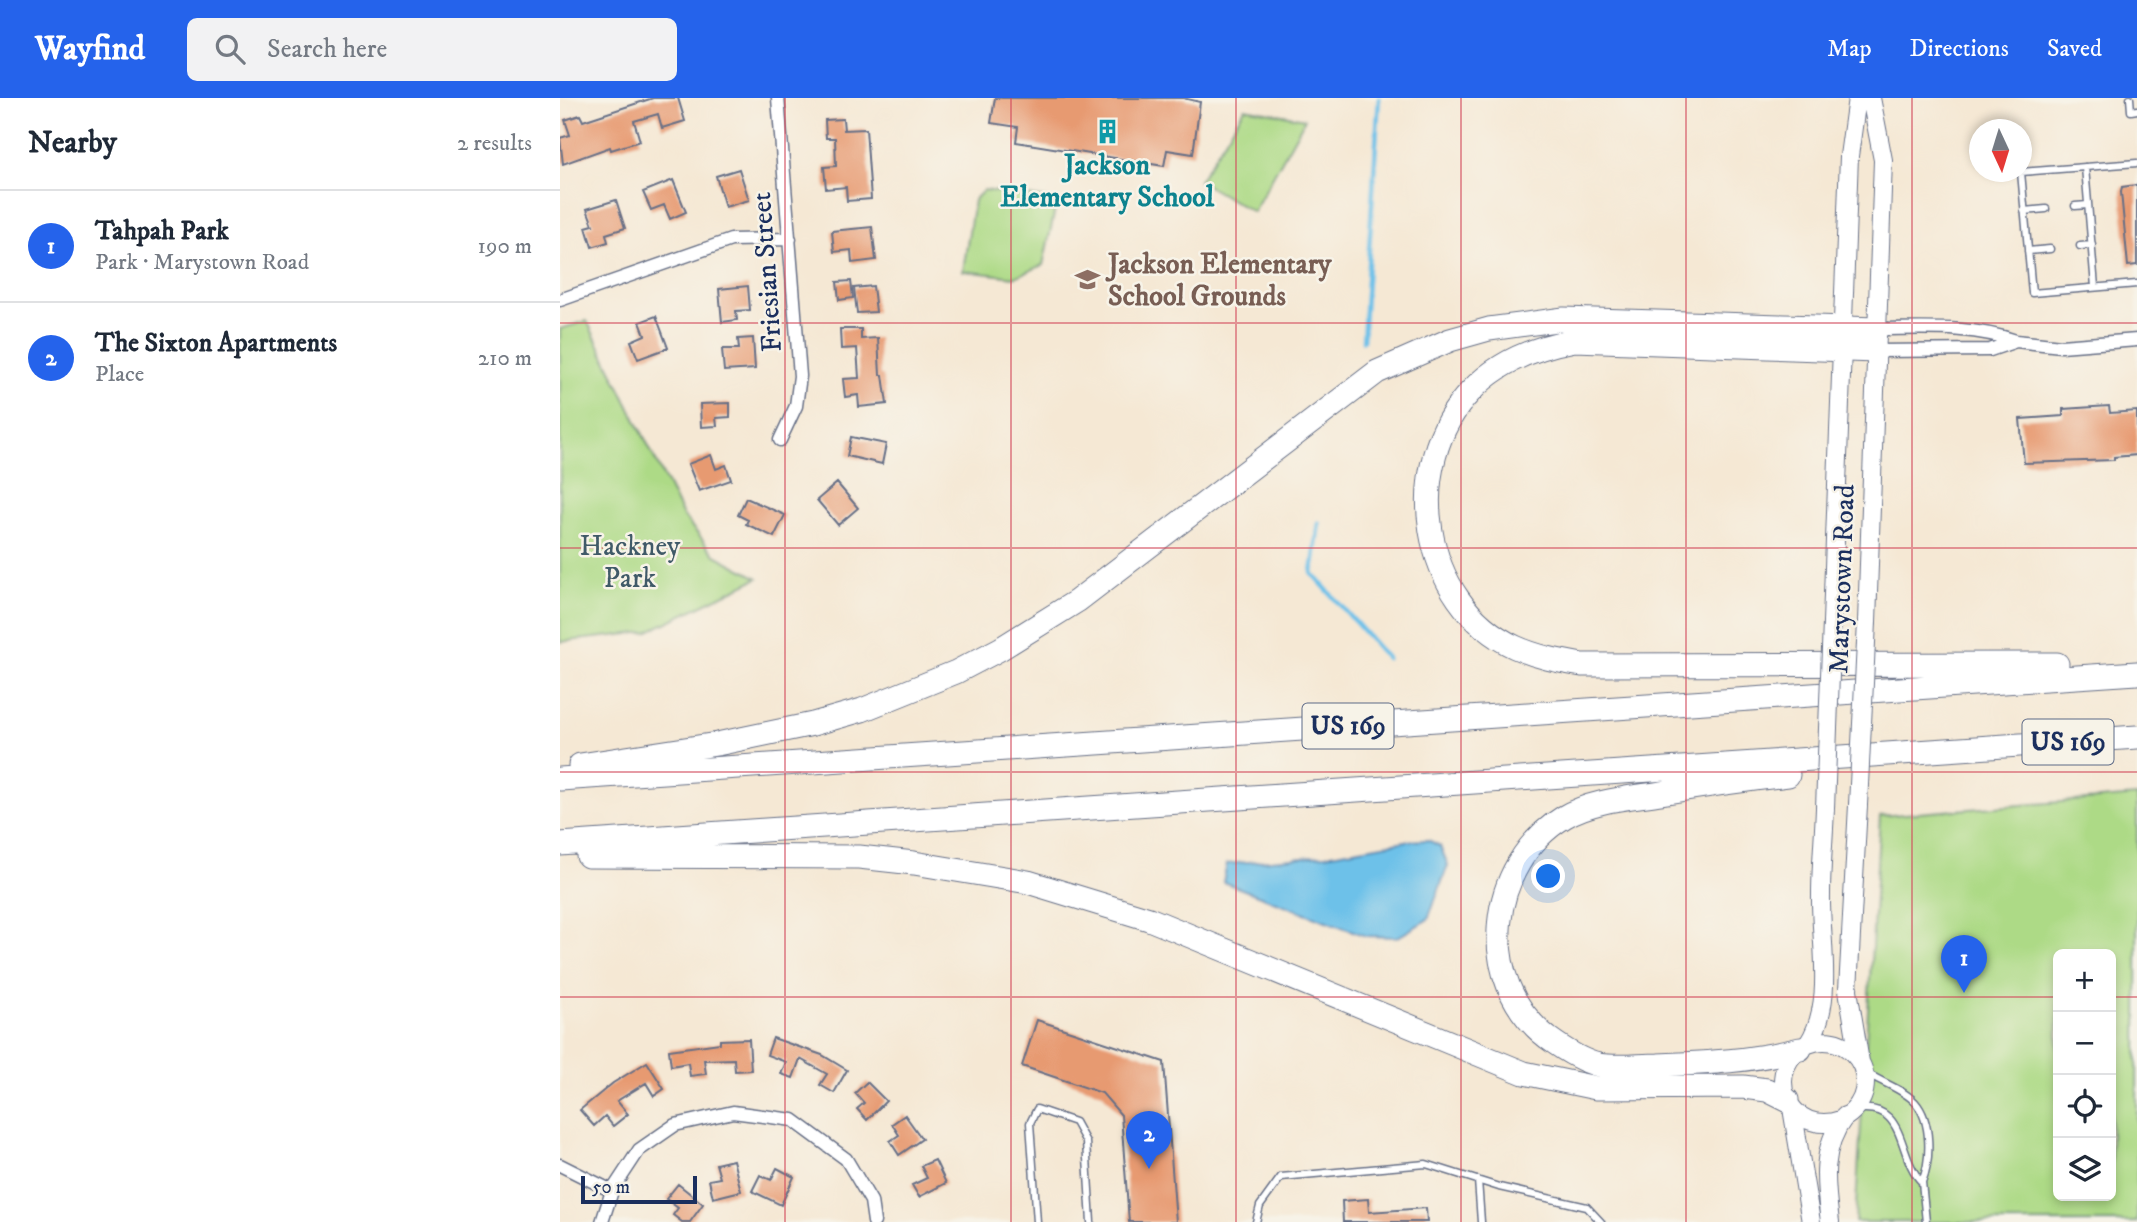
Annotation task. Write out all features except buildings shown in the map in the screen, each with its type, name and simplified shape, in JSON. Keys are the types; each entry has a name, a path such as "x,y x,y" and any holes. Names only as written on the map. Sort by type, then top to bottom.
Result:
{"highway":[{"path":"560,769 717,744 813,724 862,710 956,672 1000,649 1077,601 1377,372 1450,340 1502,327 1564,319 1876,340"},
{"path":"1842,338 1574,340 1546,345 1514,358 1470,392 1440,439 1430,471 1428,505 1431,539 1443,573 1463,605 1485,628 1513,646 1548,659 1582,665 2137,661"},
{"name":"US 169","path":"560,779 2137,673"},
{"name":"US 169","path":"560,844 2137,737"},
{"path":"1804,1046 1761,1059 1637,1066 1599,1065 1565,1051 1536,1029 1517,1004 1505,980 1500,953 1501,903 1510,877 1524,853 1565,816 1606,802 1999,746"},
{"path":"560,856 859,857 936,866 1028,882 1149,919 1524,1073 1596,1088 1743,1087 1767,1090 1790,1104"}],"main road":[{"name":"Marystown Road","path":"1804,1046 1816,1032 1822,1009 1821,894 1842,338 1849,156 1857,98"},
{"name":"Marystown Road","path":"1862,1066 1849,990 1867,622 1883,160 1871,98"},
{"path":"1811,1222 1811,1205 1784,1072 1804,1046 1836,1042 1853,1053 1862,1066 1863,1092 1833,1132 1826,1151 1825,1179 1830,1222"},
{"path":"1790,1104 1817,1122 1849,1113"}],"street":[{"name":"Friesian Street","path":"778,98 800,376 796,406 780,440"},
{"path":"561,296 732,240 790,239"},
{"path":"1876,340 1967,329 1991,332 2016,341 2061,346 2137,341"},
{"path":"1876,340 1990,350 2016,341"},
{"path":"602,1222 612,1191 639,1150 675,1125 733,1112 793,1120 846,1159 872,1201 874,1222"},
{"path":"560,1165 612,1191"}],"lane":[{"path":"2130,98 2132,111 2137,110"},
{"path":"2137,163 2021,172 2032,293 2137,284"},
{"path":"2085,167 2095,287"},
{"path":"2075,206 2088,205"},
{"path":"2024,211 2046,209"},
{"path":"2080,246 2092,245"},
{"path":"2028,251 2050,249"},
{"path":"1862,1066 1909,1097 1924,1117 1928,1144 1927,1170 1922,1182 1926,1222"},
{"path":"1849,1113 1867,1107 1881,1112 1902,1133 1911,1171 1922,1182"},
{"path":"1037,1222 1030,1123 1037,1109 1075,1122 1086,1142 1091,1222"},
{"path":"1256,1222 1261,1206 1281,1177 1426,1164 1587,1207 1601,1222"},
{"path":"1478,1180 1481,1222"}],"green space":[{"path":"1245,108 1305,119 1253,212 1199,181"},
{"path":"984,190 1057,200 1043,265 1015,277 963,271 974,200"},
{"name":"Hackney Park","path":"587,321 683,516 715,555 758,578 647,632 560,642 560,329"},
{"path":"2137,796 2137,1222 1855,1222 1880,816"}],"water":[{"path":"1428,840 1440,846 1448,865 1428,919 1398,937 1366,936 1223,882 1227,864 1325,855 1406,841"}],"waterway":[{"path":"1363,341 1379,98"},
{"path":"1319,523 1312,573 1387,658"}],"place":[{"name":"Jackson Elementary School","path":"1107,131"},
{"name":"Jackson Elementary School Grounds","path":"1088,280"},
{"name":"Tahpah Park","path":"1964,993"},
{"name":"The Sixton Apartments","path":"1149,1169"}]}
